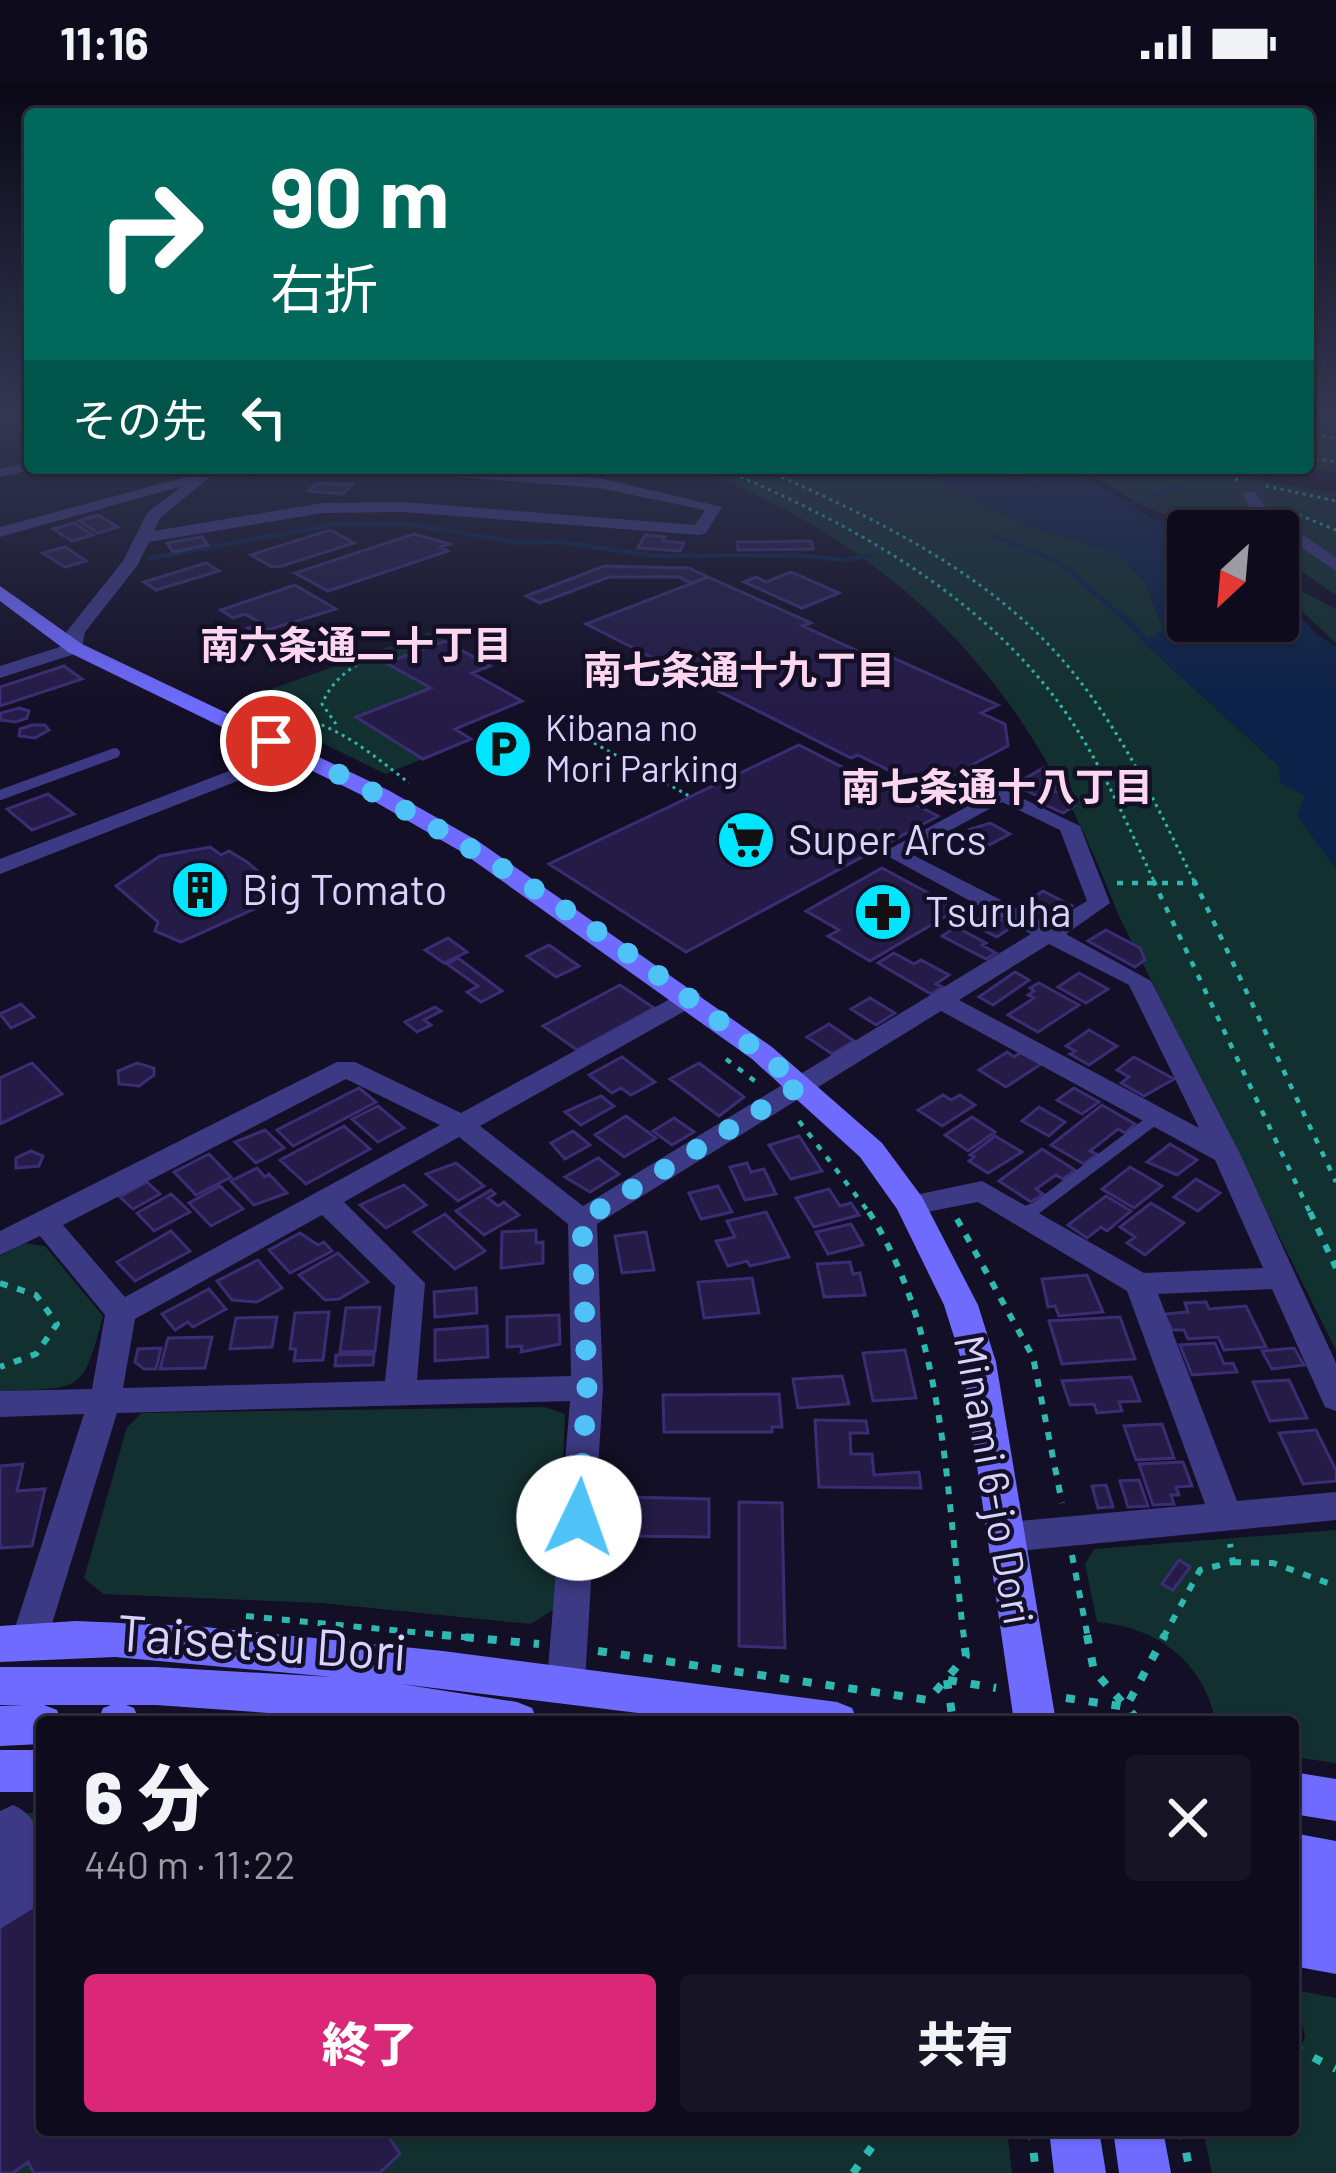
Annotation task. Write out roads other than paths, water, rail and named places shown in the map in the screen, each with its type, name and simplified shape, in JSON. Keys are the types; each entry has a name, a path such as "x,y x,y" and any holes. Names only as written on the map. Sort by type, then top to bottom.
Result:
{"street":[{"path":"0,532 71,511"},
{"path":"0,672 75,648 76,631 131,562 159,511"},
{"path":"141,538 302,511"},
{"path":"462,511 700,530 711,511"},
{"path":"1261,511 1336,566"},
{"name":"Minami 6-jo Dori","path":"0,592 75,648 294,752 470,846 690,998 801,1085 927,1202 979,1362 1034,1716"},
{"path":"0,867 294,752"},
{"path":"582,1220 942,1001 1050,934 1099,903 1069,826 1001,794 893,853 1050,934 1139,981 1226,1154 1336,1398"},
{"path":"121,1313 690,998"},
{"path":"942,1001 1226,1154"},
{"path":"0,1244 346,1068 460,1124 582,1220"},
{"path":"927,1202 982,1191 1139,1284 1280,1278"},
{"path":"325,1201 410,1282 400,1390"},
{"path":"566,1681 587,1388 582,1220"},
{"path":"44,1222 121,1313"},
{"path":"1139,1284 1226,1516"},
{"path":"121,1313 106,1397 15,1642 201,1646 566,1681 777,1716"},
{"path":"0,1403 587,1388"},
{"path":"1009,1537 1336,1506"},
{"name":"Taisetsu Dori","path":"0,1686 155,1686 370,1698 480,1716"},
{"path":"0,1726 36,1724"},
{"path":"0,1771 36,1771"},
{"path":"1299,1794 1336,1800"},
{"path":"1299,1856 1336,1862"},
{"path":"0,1907 22,1862"},
{"path":"1299,1900 1336,1906"},
{"path":"1299,1944 1336,1951"},
{"path":"1075,2136 1080,2173"},
{"path":"1139,2136 1145,2173"}],"lane":[{"path":"0,795 115,753"},
{"path":"1025,1216 1157,1118"}],"water":[{"path":"999,511 1140,511 1167,524 1167,642 1299,642 1299,616 1336,647 1336,869 1297,816 1305,796 1280,783 1279,766 1143,642 1164,629 1144,579 1115,552 1038,530"}],"waterway":[{"path":"150,558 337,524 413,525 520,543 559,542 657,556 795,555 845,560 871,555"},
{"path":"994,536 1060,563 1127,621"},
{"path":"1125,618 1150,645"}],"place":[{"name":"Kibana no Mori Parking","path":"503,749"},
{"name":"Super Arcs","path":"746,840"},
{"name":"Big Tomato","path":"200,890"},
{"name":"Tsuruha","path":"883,912"}],"district":[{"name":"南六条通二十丁目","path":"356,645"},
{"name":"南七条通十九丁目","path":"739,670"},
{"name":"南七条通十八丁目","path":"997,787"}]}
